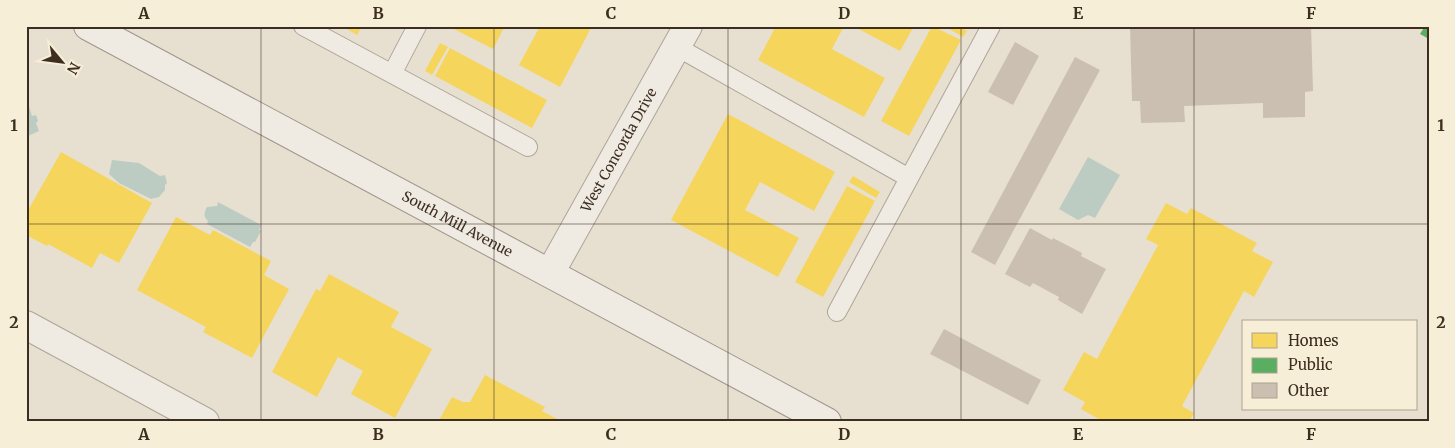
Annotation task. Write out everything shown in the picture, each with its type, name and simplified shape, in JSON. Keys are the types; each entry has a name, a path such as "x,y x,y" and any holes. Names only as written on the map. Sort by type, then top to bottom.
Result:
{"main road":[{"name":"South Mill Avenue","path":"88,26 827,422"},
{"name":"West Concorda Drive","path":"550,273 683,36"},
{"path":"26,325 205,422"}],"lane":[{"path":"303,26 528,147"},
{"path":"392,74 417,26"},
{"path":"837,312 991,26"},
{"path":"683,36 909,178"}],"shaded area":[{"path":"26,105 29,106 32,116 36,115 39,131 26,137"},
{"path":"1088,157 1120,175 1095,218 1088,215 1078,220 1059,209"},
{"path":"112,160 139,163 160,176 165,175 167,183 165,190 159,197 151,199 119,183 109,174"},
{"path":"218,202 261,225 259,230 261,231 250,247 207,224 208,221 204,214 207,207 217,206"}],"building: Homes":[{"path":"342,26 362,26 357,35"},
{"path":"455,26 505,26 493,49 454,29"},
{"path":"540,26 592,26 560,87 519,65"},
{"path":"776,26 844,26 832,49 885,78 864,117 758,60"},
{"path":"853,26 914,26 900,51"},
{"path":"932,26 961,40 909,136 881,121"},
{"path":"944,26 959,26 967,31 963,37"},
{"path":"440,43 448,47 432,75 425,71"},
{"path":"450,48 547,100 532,128 435,76"},
{"path":"728,114 835,172 814,211 760,182 745,210 799,238 778,277 671,220"},
{"path":"61,152 152,203 119,263 100,253 92,268 48,244 47,246 26,235 26,214"},
{"path":"853,176 880,192 876,198 849,182"},
{"path":"847,186 875,201 823,297 795,282"},
{"path":"1166,203 1187,214 1191,208 1257,243 1252,251 1273,262 1254,297 1244,291 1182,406 1194,413 1189,422 1104,422 1081,409 1085,402 1063,390 1084,352 1097,359 1158,245 1146,239"},
{"path":"176,217 210,235 213,230 271,261 264,275 289,289 252,358 203,332 206,327 137,290"},
{"path":"329,274 399,312 391,327 432,349 395,418 351,394 363,371 338,357 317,397 272,372 316,289 320,291"},
{"path":"485,375 545,407 542,411 563,422 438,422 452,397 463,402 470,402"}],"building: Public":[{"path":"1425,26 1429,26 1429,39 1420,34"}],"building: Other":[{"path":"1130,26 1311,26 1313,91 1305,92 1305,117 1263,118 1263,103 1184,106 1185,122 1141,123 1140,101 1132,101"},
{"path":"1015,42 1039,56 1013,105 988,92"},
{"path":"1075,57 1100,70 995,265 971,252"},
{"path":"1030,228 1082,253 1081,256 1106,269 1082,314 1058,300 1059,297 1033,283 1030,287 1005,274"},
{"path":"944,329 1041,380 1028,405 930,354"}]}
